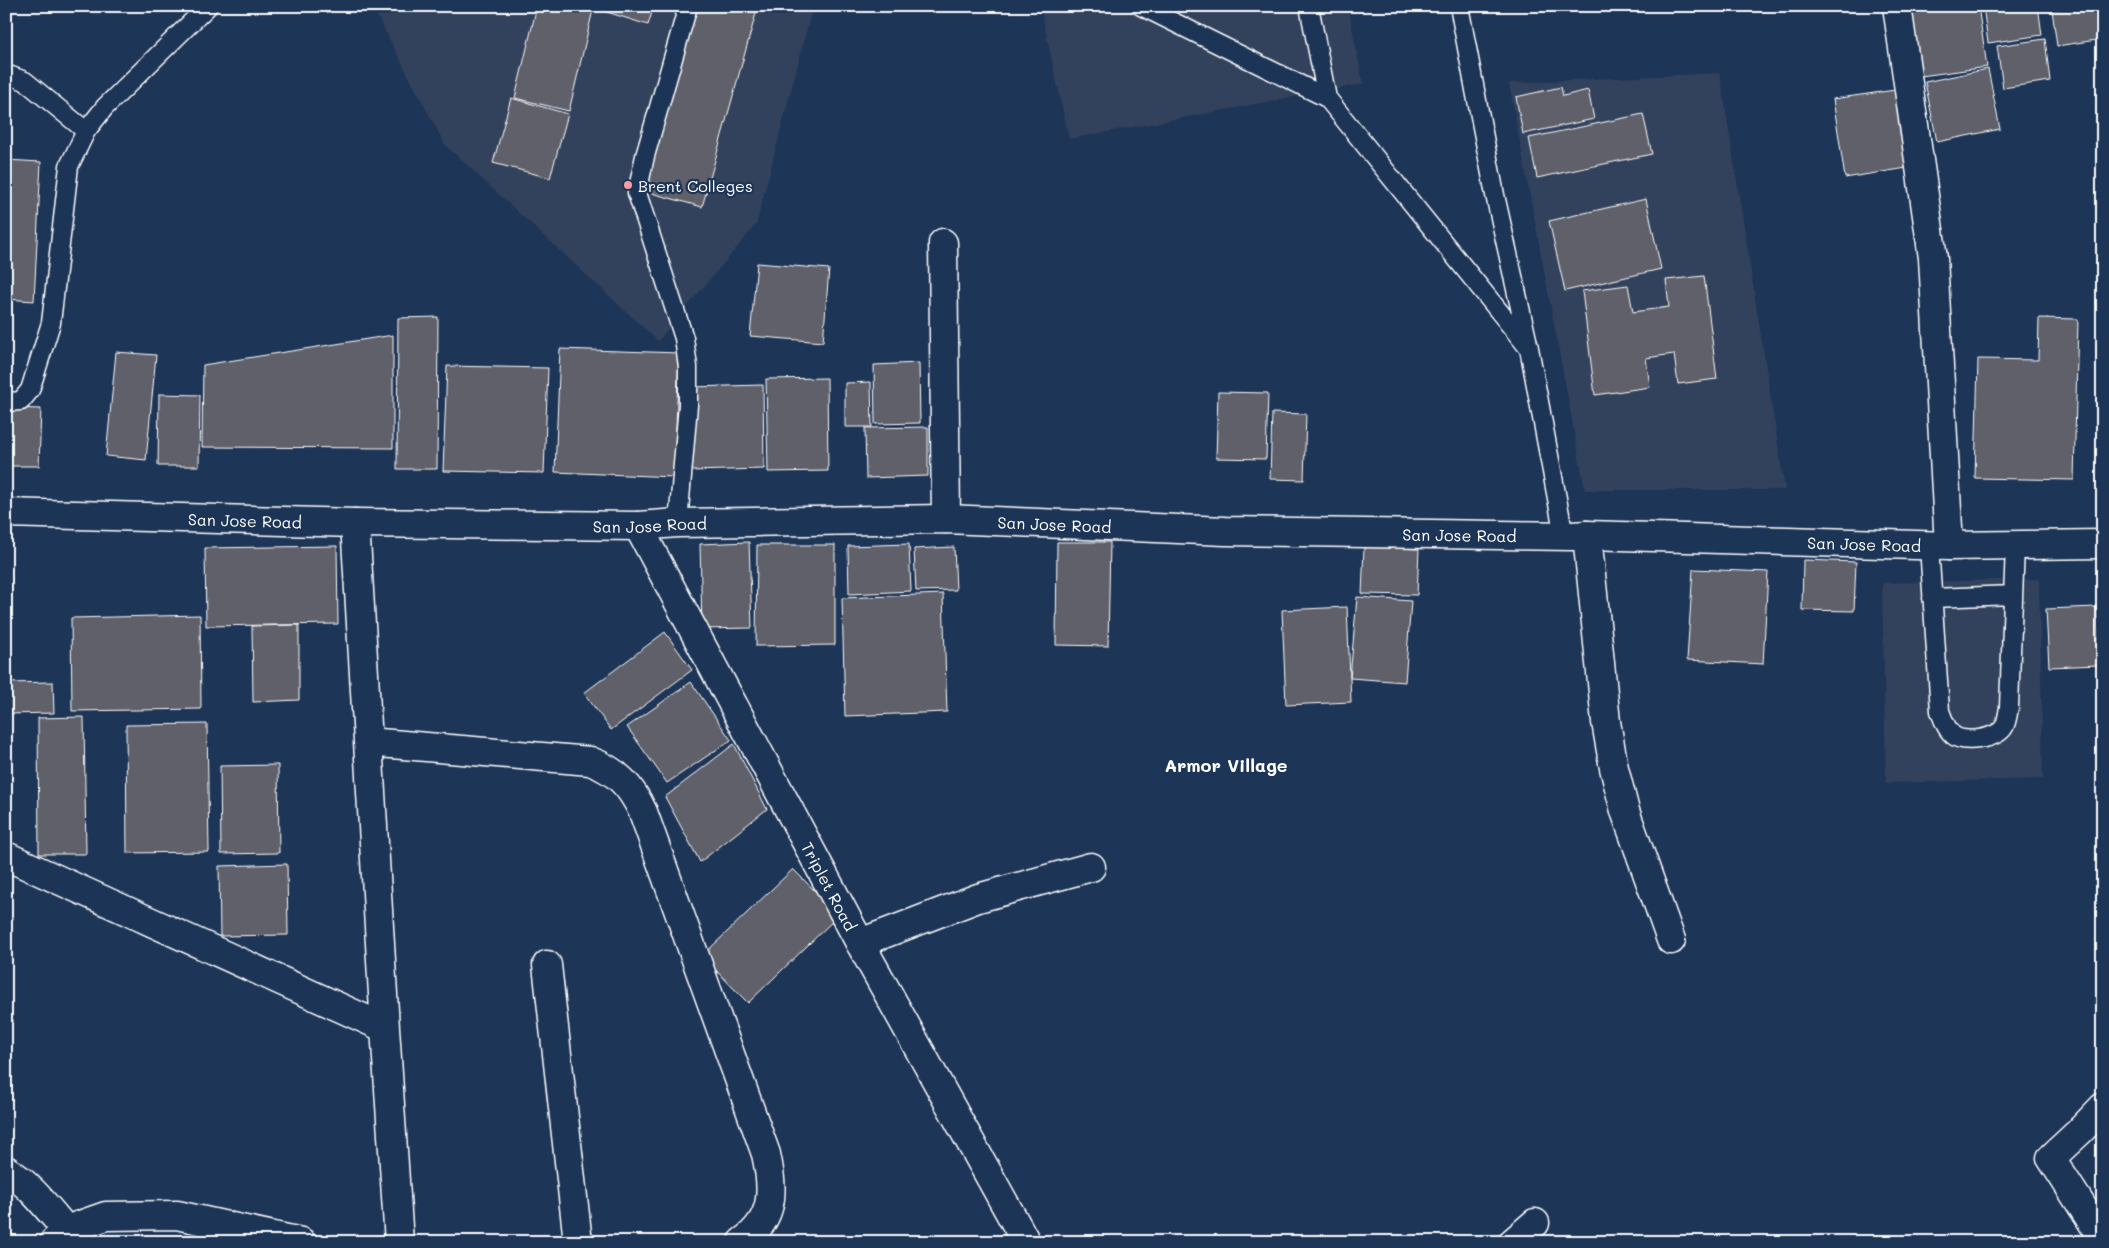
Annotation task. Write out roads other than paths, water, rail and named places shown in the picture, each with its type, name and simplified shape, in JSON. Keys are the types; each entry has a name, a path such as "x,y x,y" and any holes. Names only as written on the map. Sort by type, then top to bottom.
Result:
{"street":[{"path":"1897,6 1933,258 1939,546"},
{"path":"944,243 946,519"},
{"name":"San Jose Road","path":"6,513 355,523 638,526 946,519 1225,532 1575,535 1939,546 2103,544"},
{"path":"355,523 384,1028 399,1242"},
{"name":"Triplet Road","path":"638,526 860,943 1026,1242"},
{"path":"1575,535 1614,768 1625,810 1671,940"},
{"path":"368,742 590,761 607,767 634,793 643,812 766,1154 771,1179 770,1202 764,1219 752,1235 742,1242"},
{"path":"6,856 384,1028"},
{"path":"860,943 978,898 1091,867"},
{"path":"546,965 578,1242"},
{"path":"2103,1107 2051,1158 2103,1239"},
{"path":"6,1170 16,1176 35,1194 60,1236 106,1216 177,1215 301,1242"},
{"path":"1513,1242 1534,1223"}],"lane":[{"path":"6,402 20,401 30,390 51,323 69,166 86,131 105,106 208,6"},
{"path":"678,524 688,405 688,367 684,338 638,193 645,156 688,6"},
{"path":"1141,6 1327,98 1530,348"},
{"path":"1309,6 1327,98"},
{"path":"1458,6 1495,195 1575,535"},
{"path":"6,74 25,81 86,131"},
{"path":"1939,546 1932,598 1940,711 1946,727 1954,737 1971,740 1992,736 2004,727 2009,708 2016,545"},
{"path":"1932,598 2013,595"}],"place":[{"name":"Brent Colleges","path":"628,185"}],"district":[{"name":"Armor Village","path":"1226,765"}]}
